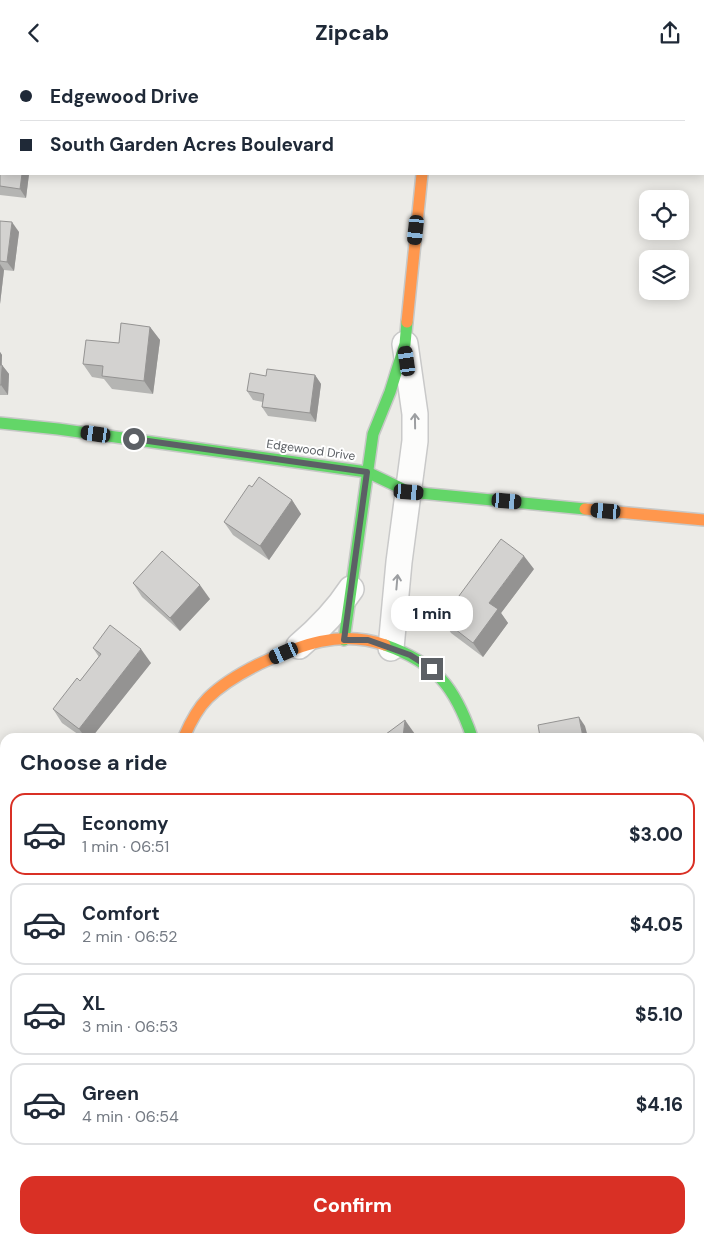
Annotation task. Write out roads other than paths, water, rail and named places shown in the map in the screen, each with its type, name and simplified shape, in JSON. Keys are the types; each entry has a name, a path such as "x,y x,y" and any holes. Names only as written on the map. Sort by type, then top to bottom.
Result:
{"street":[{"path":"344,640 373,434 390,392 405,344 422,175"},
{"path":"392,648 399,562 415,441 415,414 405,344"},
{"name":"Edgewood Drive","path":"0,423 58,429 367,472 409,492 704,520"},
{"path":"299,647 322,626 339,607 351,589"},
{"path":"186,733 191,719 212,693 231,677 299,647 318,642 368,640 410,655 432,669 450,690 464,714 471,733"}]}
